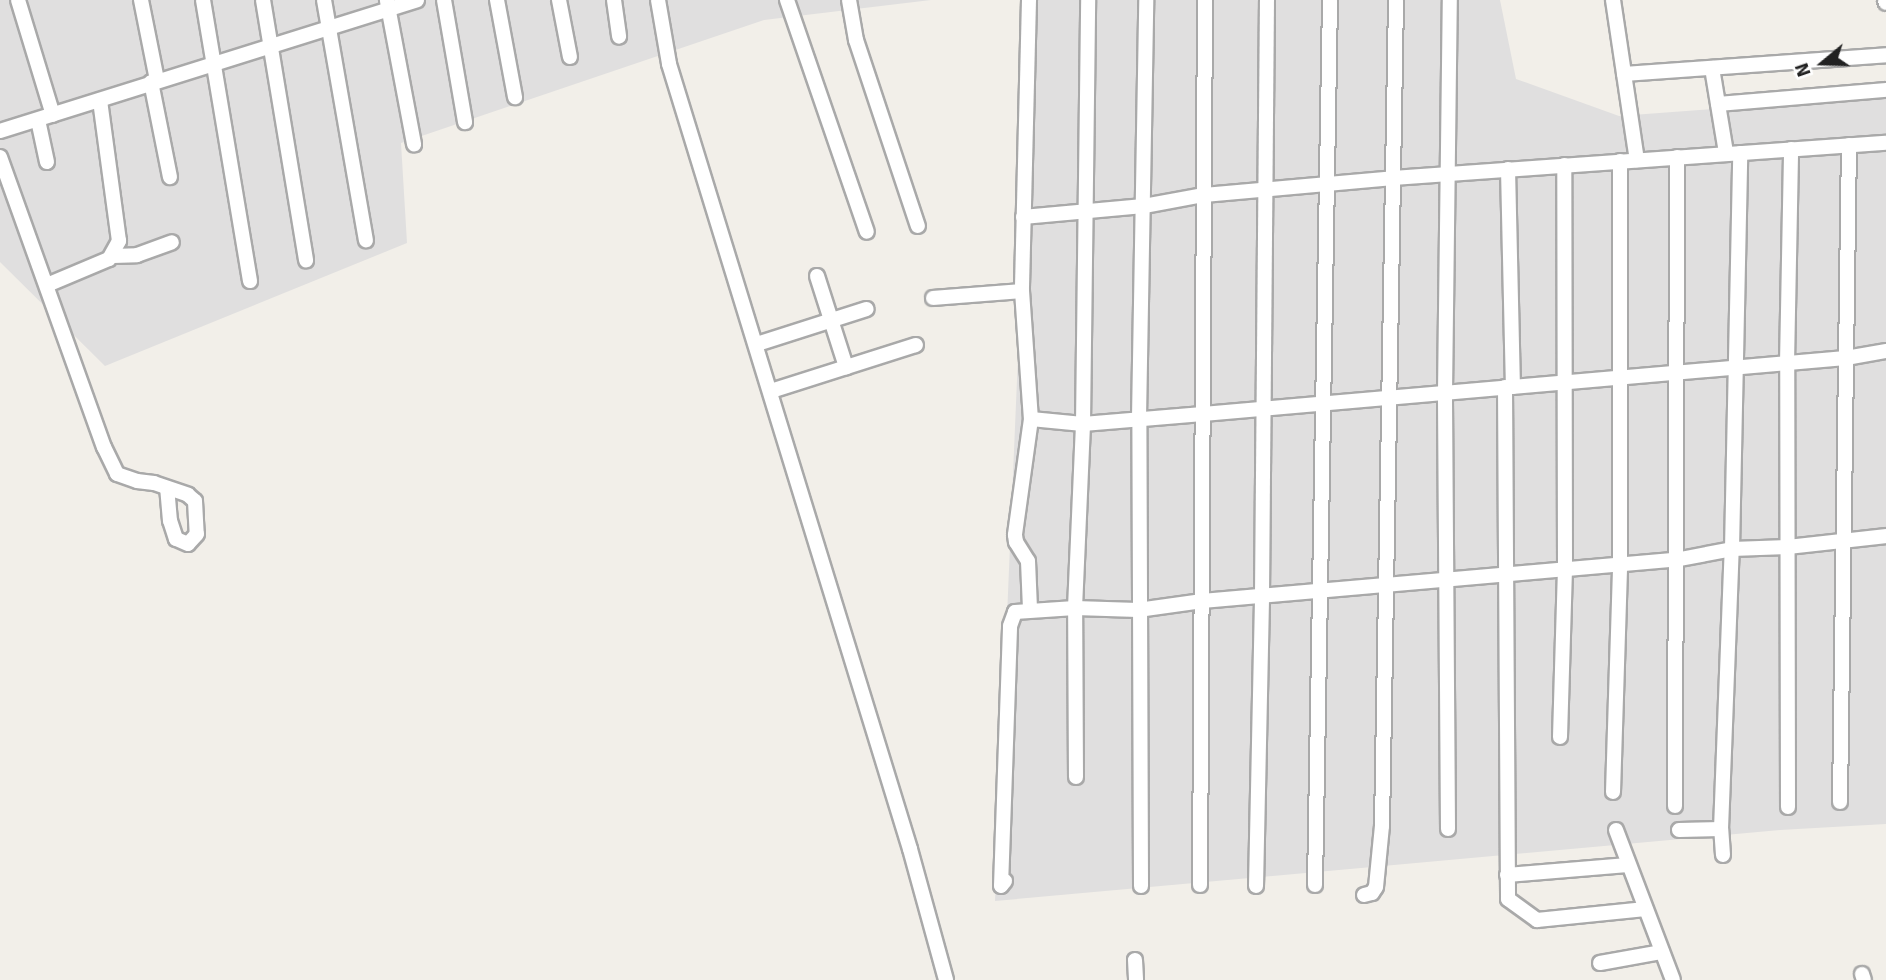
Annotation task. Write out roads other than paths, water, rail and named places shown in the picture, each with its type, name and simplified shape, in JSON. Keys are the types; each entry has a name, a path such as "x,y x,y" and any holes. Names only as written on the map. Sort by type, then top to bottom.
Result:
{"street":[{"path":"18,0 53,115"},
{"path":"141,0 170,177"},
{"path":"203,0 250,281"},
{"path":"263,0 306,260"},
{"path":"324,0 366,240"},
{"path":"0,131 154,81 270,48 387,4 417,0"},
{"path":"444,0 465,122"},
{"path":"497,0 515,97"},
{"path":"559,0 570,57"},
{"path":"614,0 619,37"},
{"path":"658,0 669,64 910,849 946,980"},
{"path":"788,0 867,232"},
{"path":"849,0 856,40 918,226"},
{"path":"1029,0 1022,291 1031,419 1015,535 1016,542 1028,561 1030,609"},
{"path":"1076,777 1075,608 1083,424 1088,0"},
{"path":"1141,886 1139,418 1146,0"},
{"path":"1200,885 1205,0"},
{"path":"1256,886 1268,0"},
{"path":"1315,886 1330,0"},
{"path":"1364,895 1372,893 1376,887 1382,826 1396,0"},
{"path":"1448,829 1445,393 1450,0"},
{"path":"1614,0 1637,160"},
{"path":"387,4 414,144"},
{"path":"1624,74 1886,55"},
{"path":"1712,68 1718,104 1733,153 1736,368 1721,829 1723,855"},
{"path":"1718,104 1886,90"},
{"path":"100,100 118,220 119,241 113,256"},
{"path":"38,120 47,162"},
{"path":"1023,217 1144,206 1204,195 1393,178 1886,143"},
{"path":"1840,802 1849,145"},
{"path":"1788,807 1787,363 1791,149"},
{"path":"0,157 104,447 117,474 167,488"},
{"path":"1675,806 1677,157"},
{"path":"1613,792 1620,564 1619,161"},
{"path":"1560,737 1565,569 1564,165"},
{"path":"1508,169 1506,574 1507,875 1510,903 1537,920 1645,909"},
{"path":"47,285 113,256 137,255 172,242"},
{"path":"817,276 846,367"},
{"path":"933,298 1022,291"},
{"path":"757,344 867,309"},
{"path":"771,391 916,345"},
{"path":"1031,419 1083,424 1846,358 1886,351"},
{"path":"1005,881 1001,886 1010,626 1015,611 1075,608 1138,610 1262,595 1675,560 1732,549 1788,547 1886,536"},
{"path":"1679,830 1721,829"},
{"path":"1616,830 1673,980"},
{"path":"1507,875 1628,864"},
{"path":"1600,963 1662,952"},
{"path":"1135,960 1136,980"}]}
